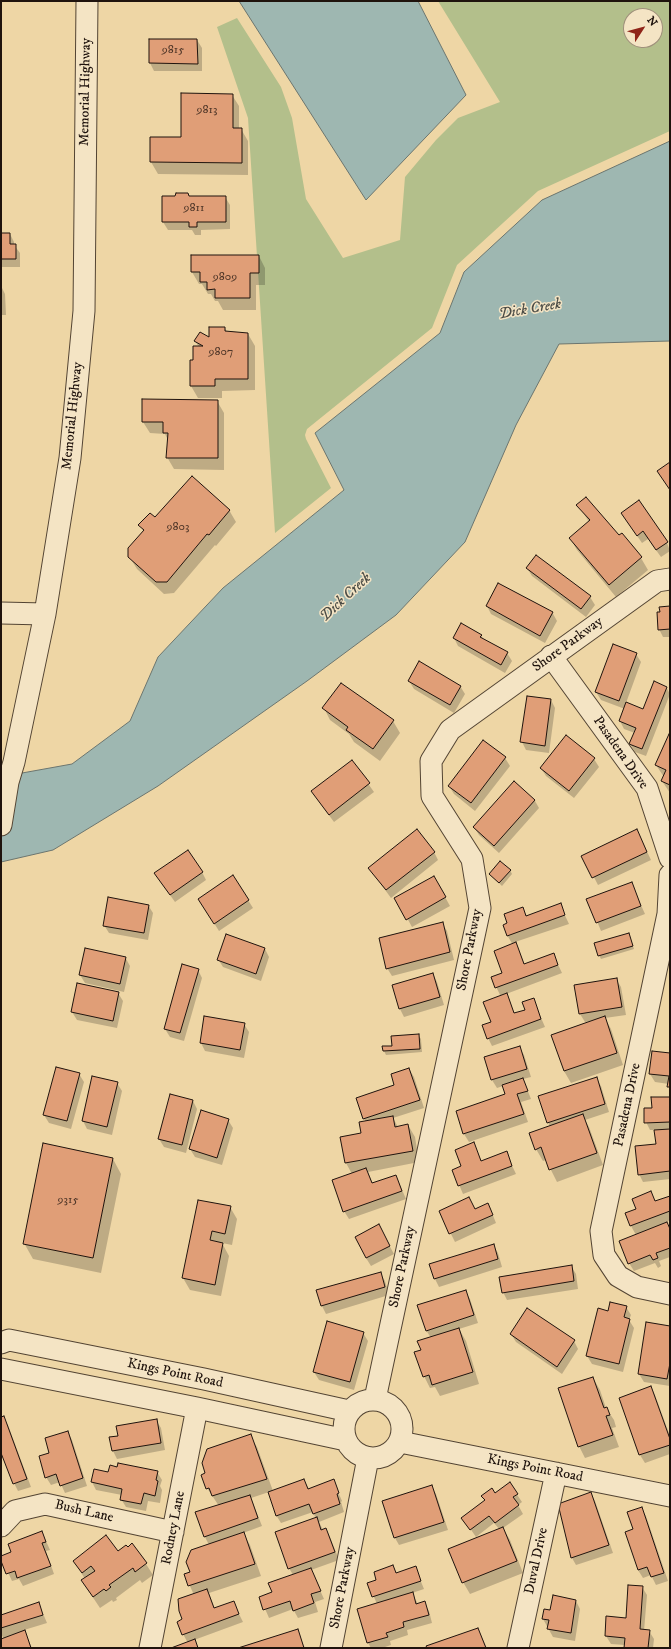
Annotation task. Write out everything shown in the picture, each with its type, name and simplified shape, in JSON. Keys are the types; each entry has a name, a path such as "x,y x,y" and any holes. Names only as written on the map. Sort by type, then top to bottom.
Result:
{"street":[{"name":"Memorial Highway","path":"1,825 8,782 14,762 45,614 70,458 84,311 87,1"},
{"name":"Shore Parkway","path":"375,1399 480,908 472,859 432,796 431,762 450,730 656,581 670,579"},
{"path":"1,613 45,614"},
{"name":"Pasadena Drive","path":"551,656 647,788 670,858"},
{"name":"Pasadena Drive","path":"670,875 668,914 601,1230 604,1255 618,1276 637,1288 670,1294"},
{"name":"Kings Point Road","path":"1,1343 9,1340 204,1379 349,1411"},
{"name":"Kings Point Road","path":"1,1369 197,1408 346,1440"},
{"path":"375,1399 385,1402 393,1407 399,1415 402,1424 402,1433 400,1442 394,1450 386,1456 368,1458 359,1455 351,1449 343,1431 344,1420 349,1411 356,1404 365,1400 375,1399"},
{"name":"Rodney Lane","path":"150,1648 197,1408"},
{"name":"Kings Point Road","path":"400,1442 670,1496"},
{"name":"Shore Parkway","path":"332,1648 368,1458"},
{"name":"Duval Drive","path":"518,1648 556,1473"},
{"name":"Bush Lane","path":"1,1526 15,1511 45,1504 173,1532"}],"green space":[{"path":"438,1 670,1 670,131 538,191 457,265 432,328 307,429 305,435 306,439 331,488 275,533 248,118 217,27 237,18 281,87 292,118 306,199 343,258 400,240 405,177 436,140 458,118 500,102"}],"water":[{"path":"239,1 418,1 466,95 366,200"},
{"name":"Dick Creek","path":"670,141 670,341 559,344 516,425 465,542 396,615 307,681 158,786 53,850 1,862 1,778 72,764 130,721 158,657 223,588 344,490 315,433 440,333 464,272 542,200"}],"building":[{"path":"149,39 197,39 198,64 149,63"},
{"path":"181,93 233,94 233,128 242,128 242,163 150,162 150,137 181,137"},
{"path":"176,193 188,193 189,196 226,196 226,222 197,222 197,227 189,227 189,222 162,222 162,196 175,196"},
{"path":"1,233 10,233 10,244 16,244 16,259 1,259"},
{"path":"191,255 259,255 259,273 250,273 250,298 215,298 215,289 207,290 207,282 200,282 200,272 191,272"},
{"path":"209,327 225,327 225,331 248,333 248,379 215,379 215,386 190,386 190,360 193,360 193,346 203,346 194,341 200,332 209,337"},
{"path":"142,399 218,400 218,458 166,458 168,433 163,433 163,422 142,422"},
{"path":"670,462 670,490 657,471"},
{"path":"192,476 230,510 209,535 207,534 167,582 156,582 128,557 128,548 144,530 138,525 150,513 155,517"},
{"path":"586,497 619,535 622,533 642,557 609,585 569,538 590,520 576,505"},
{"path":"639,500 668,542 656,550 643,531 637,536 621,513"},
{"path":"536,555 591,596 581,609 526,568"},
{"path":"498,583 553,612 540,636 486,606"},
{"path":"670,606 670,629 658,630 657,612 660,612 659,607"},
{"path":"461,623 482,635 480,637 508,652 501,665 453,638"},
{"path":"613,644 637,653 619,701 595,692"},
{"path":"419,661 461,686 450,705 408,681"},
{"path":"654,681 667,687 642,749 629,744 636,728 619,721 626,702 643,709"},
{"path":"341,683 394,720 373,749 346,730 348,727 322,708"},
{"path":"527,696 551,699 545,746 520,742"},
{"path":"669,734 670,785 661,781 666,770 655,765"},
{"path":"566,735 595,758 569,791 540,768"},
{"path":"483,740 506,757 471,803 448,786"},
{"path":"352,760 370,783 329,815 311,791"},
{"path":"514,781 535,800 494,846 473,827"},
{"path":"417,829 435,852 386,890 368,868"},
{"path":"637,829 647,852 592,878 581,856"},
{"path":"188,850 203,872 170,895 154,873"},
{"path":"500,861 511,870 499,883 489,874"},
{"path":"233,875 249,900 214,924 198,899"},
{"path":"434,876 446,897 406,920 394,898"},
{"path":"632,882 641,906 596,923 586,899"},
{"path":"108,897 149,905 144,933 103,926"},
{"path":"561,903 565,915 507,936 503,925 507,923 504,914 523,907 526,916"},
{"path":"443,922 450,952 386,969 379,938"},
{"path":"629,933 633,946 598,956 594,943"},
{"path":"226,934 265,948 256,974 217,960"},
{"path":"516,942 524,964 554,953 558,965 495,988 491,977 502,973 494,951"},
{"path":"85,948 126,957 120,984 79,975"},
{"path":"182,964 199,969 180,1033 164,1029"},
{"path":"433,973 440,997 399,1009 392,985"},
{"path":"617,978 622,1007 579,1014 574,985"},
{"path":"77,983 119,992 113,1021 71,1012"},
{"path":"507,993 514,1013 525,1010 522,1002 534,998 541,1019 487,1039 482,1025 491,1022 483,1002"},
{"path":"204,1016 245,1023 240,1050 200,1043"},
{"path":"605,1016 617,1053 564,1071 551,1035"},
{"path":"419,1034 420,1049 383,1051 382,1046 392,1046 391,1036"},
{"path":"520,1046 527,1069 491,1080 484,1057"},
{"path":"652,1051 670,1053 670,1087 667,1087 669,1076 649,1074"},
{"path":"56,1067 80,1073 67,1121 43,1115"},
{"path":"409,1068 420,1100 363,1119 356,1098 394,1085 391,1074"},
{"path":"92,1076 118,1082 107,1127 82,1121"},
{"path":"597,1077 605,1104 547,1123 538,1096"},
{"path":"523,1078 528,1091 517,1094 524,1114 463,1134 456,1111 505,1094 502,1085"},
{"path":"170,1094 193,1100 182,1145 158,1139"},
{"path":"651,1097 670,1097 670,1122 644,1123 644,1108 652,1108"},
{"path":"201,1110 229,1119 217,1158 189,1149"},
{"path":"583,1114 597,1153 549,1170 541,1147 535,1150 529,1133"},
{"path":"393,1116 395,1127 408,1124 413,1151 345,1163 340,1137 361,1133 359,1122"},
{"path":"670,1129 670,1171 638,1175 635,1146 656,1144 654,1130"},
{"path":"474,1142 481,1161 507,1151 512,1166 458,1186 452,1170 461,1166 455,1150"},
{"path":"43,1143 113,1158 93,1258 23,1244"},
{"path":"366,1168 372,1183 396,1175 402,1191 343,1212 332,1180"},
{"path":"651,1191 655,1201 670,1196 670,1211 630,1226 625,1213 636,1209 632,1199"},
{"path":"469,1197 475,1209 488,1203 493,1215 449,1234 439,1211"},
{"path":"198,1200 231,1206 225,1234 212,1231 210,1240 223,1243 215,1285 182,1278"},
{"path":"667,1222 670,1229 670,1248 656,1253 658,1258 653,1260 650,1255 628,1264 619,1241"},
{"path":"379,1224 390,1246 366,1258 355,1237"},
{"path":"494,1244 498,1259 434,1279 429,1264"},
{"path":"572,1265 574,1281 502,1293 499,1277"},
{"path":"381,1272 385,1287 321,1306 316,1290"},
{"path":"466,1290 474,1315 426,1331 417,1305"},
{"path":"610,1302 627,1306 624,1317 630,1319 619,1364 586,1356 598,1308 608,1311"},
{"path":"527,1308 575,1340 557,1367 510,1334"},
{"path":"327,1321 364,1332 350,1382 313,1372"},
{"path":"646,1322 670,1326 670,1363 667,1379 638,1374"},
{"path":"459,1328 473,1372 432,1385 429,1375 423,1377 414,1352 421,1350 417,1341"},
{"path":"593,1377 604,1408 607,1407 610,1415 606,1416 613,1435 578,1447 558,1388"},
{"path":"651,1386 670,1439 670,1445 639,1455 619,1398"},
{"path":"4,1416 27,1479 13,1484 1,1453 1,1417"},
{"path":"157,1419 161,1443 112,1451 109,1437 118,1436 116,1426"},
{"path":"68,1431 83,1478 60,1486 56,1474 45,1478 39,1456 49,1453 45,1438"},
{"path":"251,1434 267,1479 212,1496 209,1488 206,1489 201,1475 205,1473 202,1463 207,1449"},
{"path":"118,1463 158,1471 155,1496 144,1493 141,1504 120,1500 122,1489 91,1482 94,1469 108,1472 110,1465 117,1467"},
{"path":"304,1479 308,1489 334,1479 339,1493 337,1494 340,1504 313,1514 309,1504 276,1516 268,1492"},
{"path":"510,1482 518,1494 513,1497 519,1505 495,1523 489,1516 470,1530 461,1518 485,1500 481,1496 492,1488 495,1493"},
{"path":"432,1485 444,1522 394,1538 382,1501"},
{"path":"591,1492 609,1545 571,1558 558,1504"},
{"path":"250,1495 258,1518 204,1537 195,1512"},
{"path":"642,1507 664,1573 651,1577 647,1567 638,1570 625,1532 633,1529 627,1512"},
{"path":"317,1517 321,1530 326,1528 335,1552 288,1569 275,1532"},
{"path":"503,1527 517,1561 462,1583 448,1549"},
{"path":"42,1531 46,1542 42,1543 51,1566 17,1578 15,1571 6,1574 1,1561 1,1556 11,1552 8,1544"},
{"path":"244,1532 255,1564 188,1586 184,1574 190,1572 186,1562 191,1550"},
{"path":"106,1535 118,1551 126,1545 128,1547 132,1543 147,1563 135,1572 133,1568 109,1585 111,1587 106,1591 104,1589 93,1597 81,1580 95,1571 91,1566 82,1573 73,1561"},
{"path":"393,1565 396,1573 416,1566 421,1581 372,1597 367,1583 376,1580 374,1572"},
{"path":"311,1568 321,1591 311,1594 314,1603 293,1611 290,1601 263,1610 259,1597 272,1592 268,1583"},
{"path":"628,1585 643,1586 640,1629 650,1630 648,1648 624,1648 625,1638 605,1636 606,1616 626,1618"},
{"path":"207,1589 214,1608 234,1601 239,1614 182,1635 177,1622 182,1619 179,1611 178,1599"},
{"path":"413,1592 416,1604 425,1601 429,1615 403,1622 404,1627 386,1633 388,1637 367,1643 357,1609"},
{"path":"553,1595 576,1600 571,1633 547,1629 549,1620 542,1619 544,1609 550,1610"},
{"path":"39,1602 43,1615 1,1628 1,1615"},
{"path":"478,1628 486,1648 427,1648 426,1646"},
{"path":"298,1629 304,1648 238,1648"},
{"path":"25,1630 31,1648 1,1648 1,1639"},
{"path":"195,1639 198,1648 171,1648"}]}
